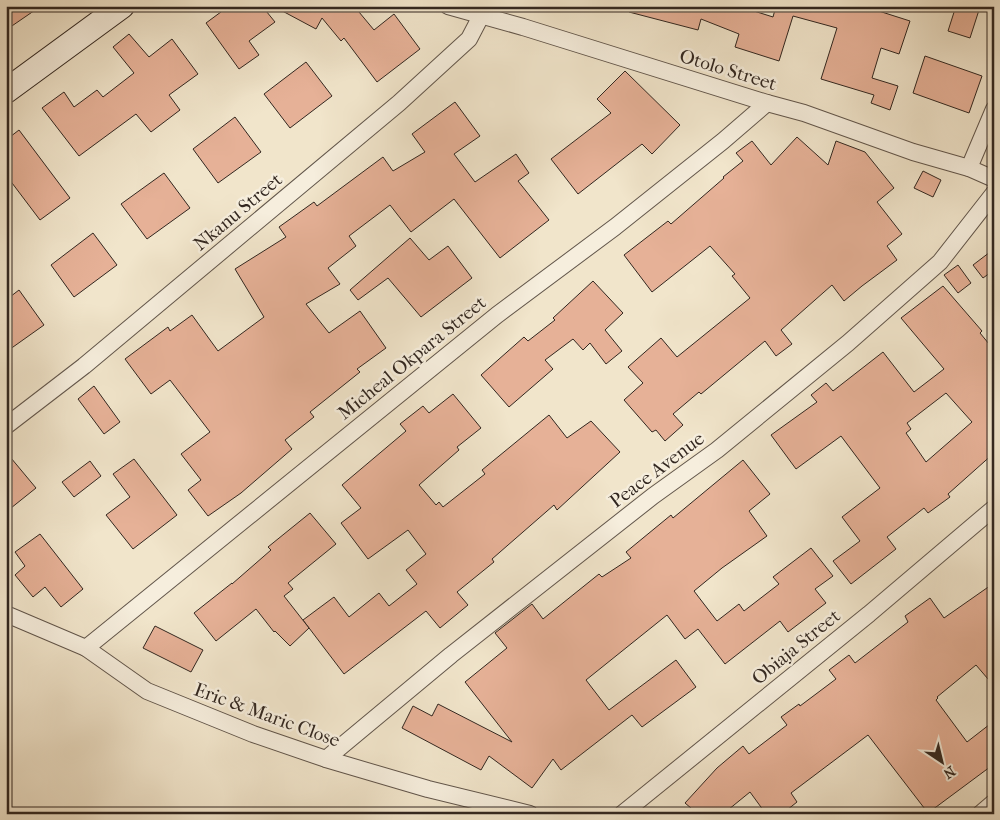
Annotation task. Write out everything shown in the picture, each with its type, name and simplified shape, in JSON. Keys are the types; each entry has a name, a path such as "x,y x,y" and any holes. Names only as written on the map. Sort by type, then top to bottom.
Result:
{"main road":[{"path":"6,91 122,6"}],"street":[{"name":"Otolo Street","path":"448,6 804,113 913,152 969,168 994,179"},
{"name":"Nkanu Street","path":"6,426 84,366 399,103 469,39 481,16"},
{"name":"Micheal Okpara Street","path":"86,648 497,316 723,142 767,103"},
{"path":"969,168 994,109"},
{"name":"Peace Avenue","path":"326,759 451,655 653,496 717,450 848,343 940,262 994,193"},
{"name":"Obiaja Street","path":"622,814 868,614 994,508"},
{"name":"Eric & Maric Close","path":"6,614 86,648 147,691 252,734 326,759 428,789 530,814"},
{"path":"980,814 994,802"}],"building":[{"path":"6,6 41,6 6,30"},
{"path":"229,6 262,6 275,22 249,41 259,55 239,69 206,23"},
{"path":"273,6 354,6 374,30 394,14 420,49 377,82 344,38 341,41 322,18 316,29"},
{"path":"629,6 738,6 773,17 776,6 863,6 910,21 899,54 881,48 872,78 898,86 890,110 871,103 874,95 821,79 837,28 793,16 779,61 735,47 739,34 701,19 698,30 629,12"},
{"path":"956,6 967,6 979,10 970,38 948,31"},
{"path":"129,34 149,57 172,39 198,74 169,95 180,110 151,132 136,114 79,156 42,108 64,92 74,107 97,90 103,97 134,73 113,47"},
{"path":"925,56 982,76 969,113 913,93"},
{"path":"306,62 332,96 290,128 264,94"},
{"path":"625,71 680,125 652,154 642,144 578,194 551,159 611,113 597,99"},
{"path":"455,102 480,136 454,154 475,182 516,154 529,173 518,181 549,220 500,258 454,199 411,232 390,205 349,236 356,246 328,268 340,284 306,304 329,333 360,311 386,348 357,369 360,372 310,412 314,417 285,440 292,449 241,493 208,516 188,490 201,480 181,454 210,432 170,380 151,394 125,359 168,327 170,331 192,315 218,351 264,317 235,269 286,237 279,227 314,202 317,206 383,157 393,171 425,152 412,134"},
{"path":"235,117 261,152 218,183 193,149"},
{"path":"19,130 70,198 40,220 6,175 6,140"},
{"path":"797,137 828,165 836,141 865,152 894,188 877,202 902,234 887,246 897,260 844,301 832,285 781,330 792,344 776,356 765,341 701,394 699,392 673,414 683,425 665,441 656,430 652,432 624,400 643,383 628,367 661,338 677,357 750,298 732,276 735,274 710,246 652,292 624,255 668,221 671,224 724,178 743,161 736,153 752,141 771,165"},
{"path":"923,171 941,180 933,197 914,188"},
{"path":"164,173 190,208 147,239 121,204"},
{"path":"93,233 117,265 74,297 51,265"},
{"path":"410,238 429,260 448,246 472,278 421,317 388,278 358,300 350,290"},
{"path":"994,249 994,270 983,278 973,265"},
{"path":"958,265 971,283 958,293 944,275"},
{"path":"593,281 623,313 605,330 622,351 606,364 590,343 583,350 573,339 545,360 553,369 509,407 481,375 524,337 528,341 555,320 553,318"},
{"path":"943,286 982,331 980,333 994,350 994,453 948,494 950,497 928,513 924,508 887,537 896,549 851,584 833,561 860,541 842,517 880,488 841,436 796,469 771,435 817,402 811,395 826,383 833,391 883,352 914,392 944,369 901,318","holes":["946,393 972,422 926,462 906,433 911,429 907,423"]},
{"path":"19,290 44,325 6,352 6,300"},
{"path":"94,386 120,422 104,434 78,399"},
{"path":"453,394 481,428 457,447 459,450 419,485 436,505 439,502 443,507 485,474 482,470 549,415 567,438 591,421 620,452 557,510 554,505 492,559 494,562 457,592 468,605 440,628 426,611 344,674 303,620 334,597 349,617 379,593 389,606 417,584 406,570 426,554 408,530 368,559 341,523 361,508 342,485 406,431 400,424 423,406 429,413"},
{"path":"6,452 36,488 6,512"},
{"path":"134,459 177,515 133,549 106,515 130,497 113,474"},
{"path":"743,460 770,494 749,511 767,536 722,568 694,591 717,621 739,604 744,611 779,584 773,577 811,548 833,576 815,589 826,603 788,632 780,621 725,664 698,629 685,639 667,615 586,680 609,710 676,660 696,687 642,727 632,715 561,770 553,759 532,788 489,756 481,770 402,728 413,706 432,716 438,704 512,742 465,682 507,648 495,633 532,604 543,619 599,574 602,577 631,558 626,552 671,515 673,518"},
{"path":"90,461 101,476 74,497 62,482"},
{"path":"310,513 336,544 288,583 293,589 284,596 309,628 290,646 274,632 256,609 216,641 194,613 232,584 271,550 268,547"},
{"path":"40,534 83,589 61,607 45,587 33,597 15,575 25,566 15,552"},
{"path":"994,583 994,686 976,665 937,697 936,700 967,742 994,721 994,764 928,813 868,735 791,793 797,802 782,814 766,814 750,792 723,814 698,814 685,803 717,768 743,746 749,754 787,725 781,717 799,704 800,706 836,679 829,670 849,655 855,663 908,622 905,616 930,598 944,618"},
{"path":"155,626 203,650 191,672 143,648"}]}
